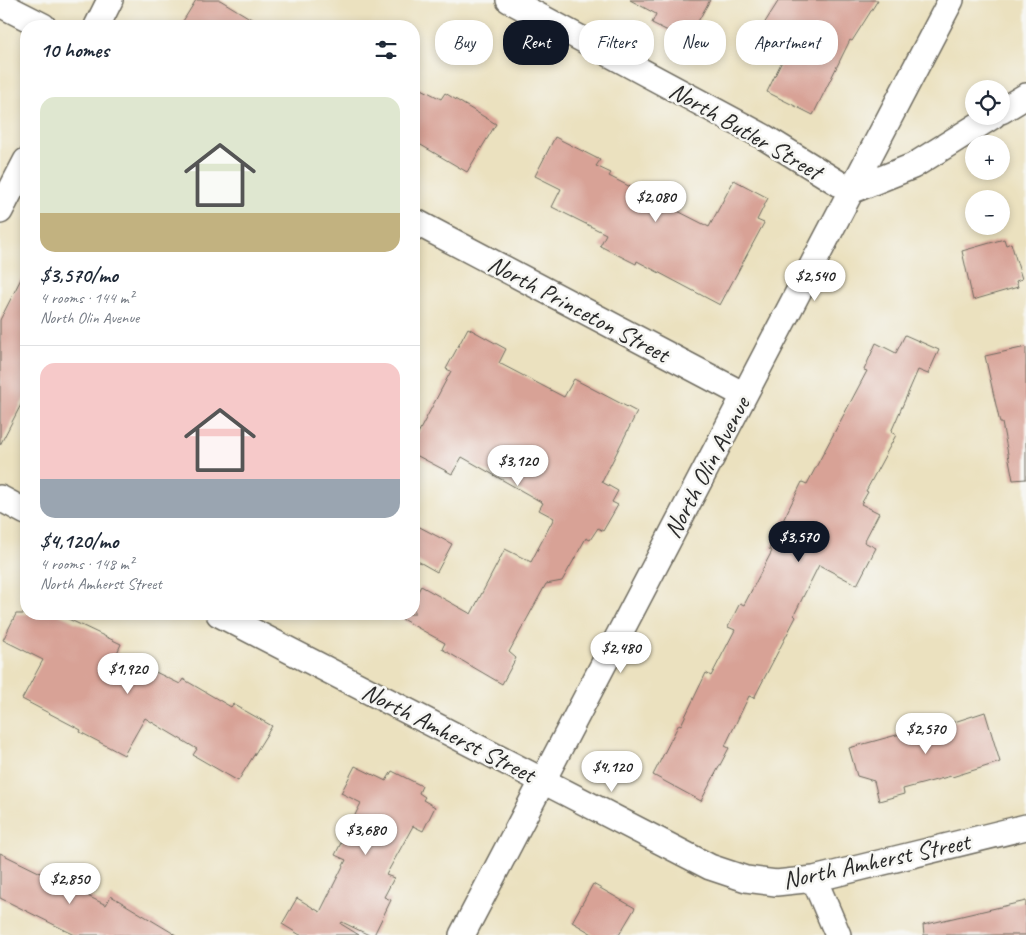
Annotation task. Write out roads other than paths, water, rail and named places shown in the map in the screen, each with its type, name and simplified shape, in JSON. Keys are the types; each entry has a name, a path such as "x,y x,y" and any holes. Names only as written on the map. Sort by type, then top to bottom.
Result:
{"street":[{"path":"100,20 110,0"},
{"name":"North Butler Street","path":"509,0 764,137 851,190"},
{"name":"North Olin Avenue","path":"462,935 951,0"},
{"path":"0,4 31,20"},
{"path":"1010,107 1025,100"},
{"path":"851,190 913,166 979,125"},
{"path":"0,211 20,173"},
{"name":"North Princeton Street","path":"420,224 744,395"},
{"path":"0,498 20,509"},
{"name":"North Amherst Street","path":"231,620 710,866 746,878 776,883 814,879 1026,826"},
{"path":"814,879 838,935"}]}
